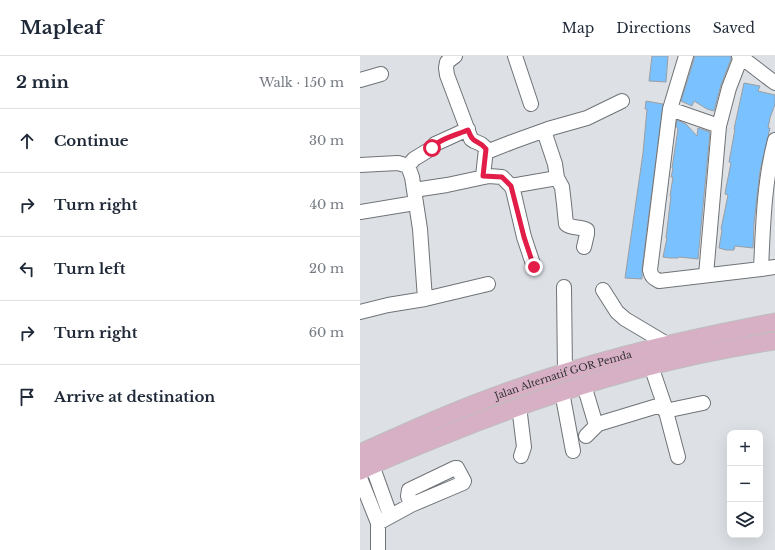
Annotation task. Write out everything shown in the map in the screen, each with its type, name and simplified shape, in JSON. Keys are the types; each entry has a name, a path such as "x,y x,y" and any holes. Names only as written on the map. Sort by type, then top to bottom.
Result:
{"main road":[{"name":"Jalan Alternatif GOR Pemda","path":"360,453 477,403 565,373 667,344 775,322"},
{"name":"Jalan Alternatif GOR Pemda","path":"366,468 484,419 584,385 682,358 775,341"}],"street":[{"path":"455,56 448,62 446,68 448,75 471,138 481,144 487,151 587,118 622,101"},
{"path":"515,56 531,104"},
{"path":"706,275 719,126 729,88 740,56 775,83"},
{"path":"684,59 670,109 650,270 651,275 659,281 775,267"},
{"path":"360,80 381,74"},
{"path":"670,109 719,126"},
{"path":"408,166 414,159 432,148 435,144 468,130"},
{"path":"544,131 555,164 557,178 563,193 566,224 571,227 582,227 587,230 584,247"},
{"path":"761,269 769,210 772,152 775,140"},
{"path":"483,176 486,149"},
{"path":"360,165 398,163 408,166"},
{"path":"408,166 412,177 421,236 425,299"},
{"path":"360,212 415,197 446,185 483,176 502,177 511,186 524,237 534,267"},
{"path":"511,186 557,178"},
{"path":"360,312 488,284"},
{"path":"564,287 565,373"},
{"path":"603,290 616,312 667,344"},
{"path":"651,366 665,408 678,457"},
{"path":"584,385 595,422 598,424"},
{"path":"562,392 573,451"},
{"path":"586,436 598,424 665,408 703,403"},
{"path":"519,406 524,447 521,456"},
{"path":"366,468 390,515"},
{"path":"360,478 378,523 378,550"},
{"path":"378,523 390,515 411,505"}],"building":[{"path":"652,56 668,56 666,82 649,81"},
{"path":"695,56 731,56 714,111 707,109 694,101 692,106 681,101"},
{"path":"744,83 760,86 758,91 775,95 775,104 770,118 768,128 770,128 760,171 754,223 753,248 735,246 734,250 726,250 719,248 721,229 728,195 725,194 731,163 729,162 734,129"},
{"path":"646,101 663,104 642,279 625,278 643,153 647,109 645,109"},
{"path":"677,120 686,124 697,136 698,128 710,132 698,259 663,257 667,238 673,177 671,177 678,129 676,126"}],"route":[{"path":"432,148 435,144 468,130 471,138 486,149 483,165 483,176 502,177 511,186 524,237 534,267"}]}
